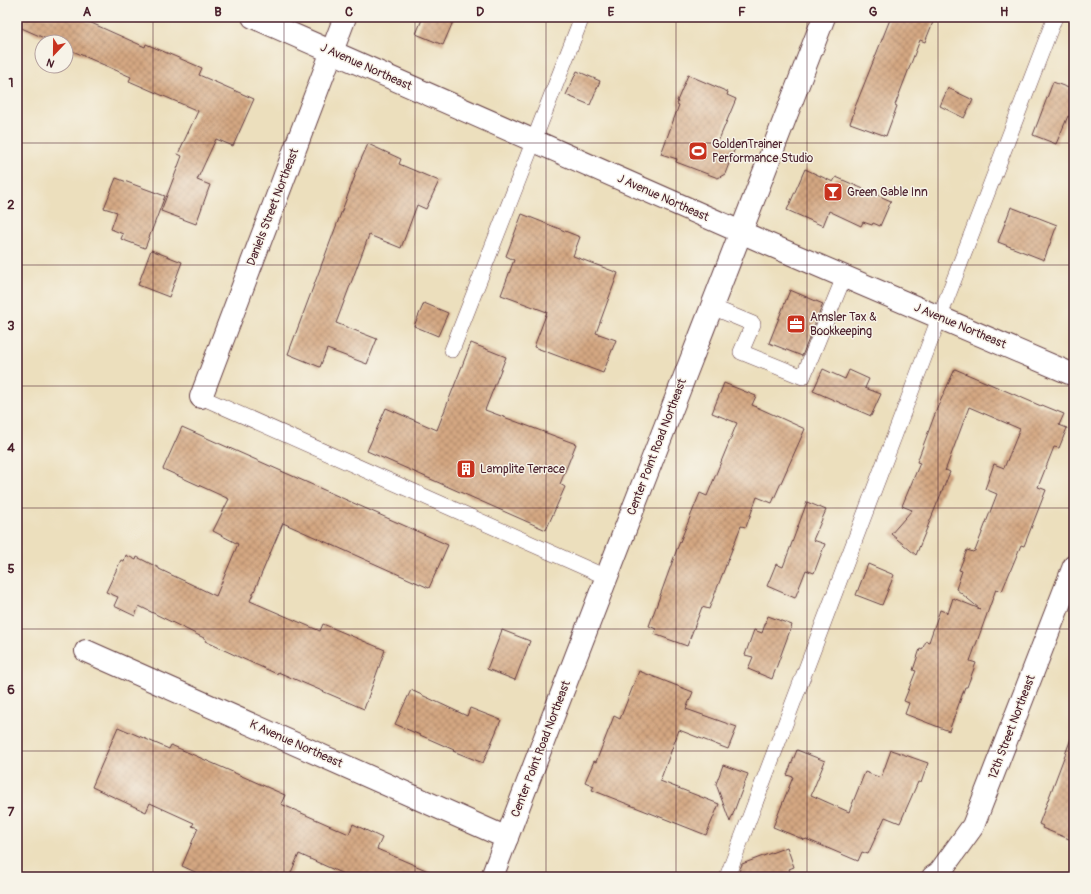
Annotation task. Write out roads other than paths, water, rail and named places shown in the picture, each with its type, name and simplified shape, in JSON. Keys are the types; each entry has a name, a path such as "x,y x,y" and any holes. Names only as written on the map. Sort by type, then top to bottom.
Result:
{"street":[{"name":"J Avenue Northeast","path":"253,17 844,277 1074,375"},
{"name":"Daniels Street Northeast","path":"201,397 345,17"},
{"name":"Center Point Road Northeast","path":"492,877 606,577 824,17"},
{"name":"12th Street Northeast","path":"933,877 939,873 973,826 1074,566"},
{"name":"K Avenue Northeast","path":"86,651 507,838"}],"lane":[{"path":"452,350 582,17"},
{"path":"727,877 1055,17"},
{"path":"712,307 753,324 742,352 804,377 844,277"},
{"path":"201,397 606,577"}],"place":[{"name":"GoldenTrainer Performance Studio","path":"698,151"},
{"name":"Green Gable Inn","path":"833,192"},
{"name":"Amsler Tax & Bookkeeping","path":"796,324"},
{"name":"Lamplite Terrace","path":"466,469"}]}
